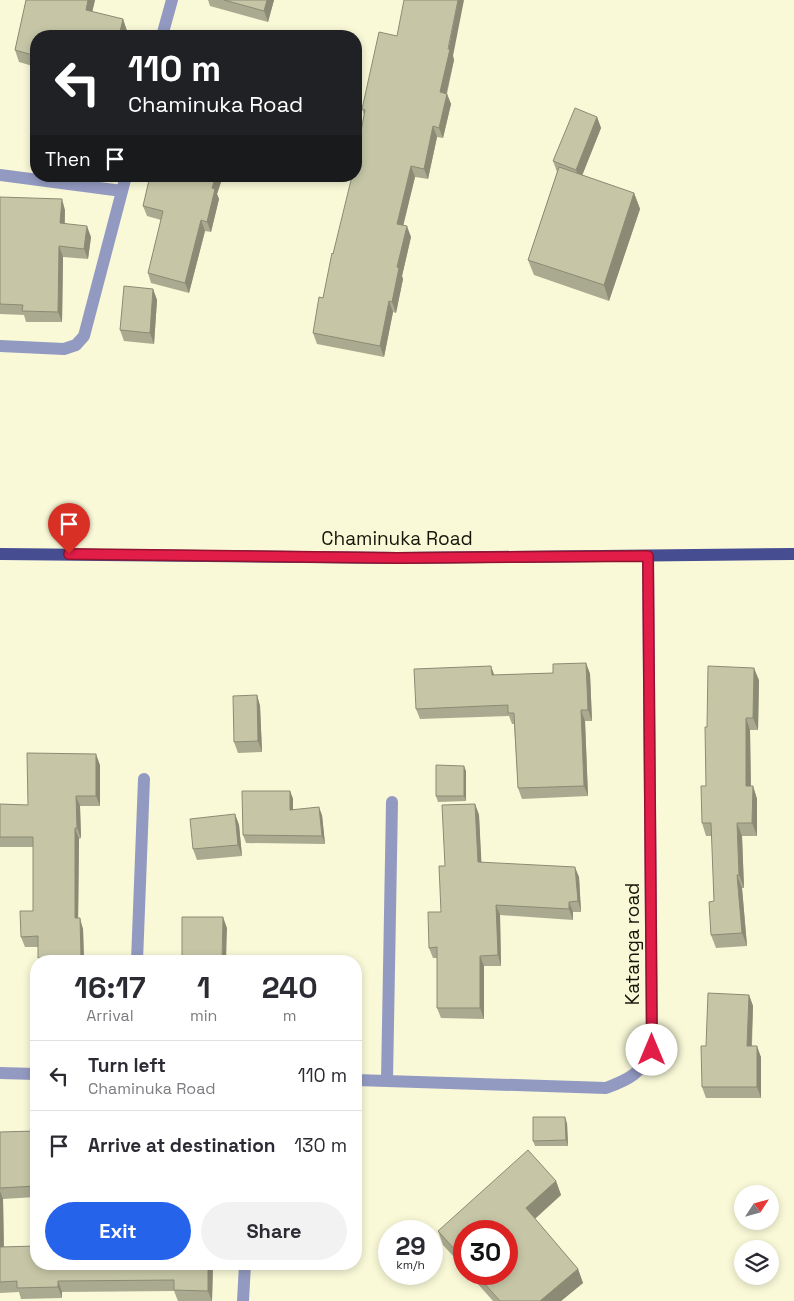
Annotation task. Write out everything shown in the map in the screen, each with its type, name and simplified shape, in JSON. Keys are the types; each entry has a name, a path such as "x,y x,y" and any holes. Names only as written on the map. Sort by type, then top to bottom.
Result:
{"main road":[{"name":"Chaminuka Road","path":"0,554 398,558 794,554"}],"street":[{"path":"164,30 172,0"},
{"path":"0,175 30,179"},
{"path":"53,182 122,191"},
{"path":"0,346 64,349 76,345 84,336 124,182"},
{"name":"Katanga road","path":"362,1080 606,1088 628,1079 645,1064 652,1050 648,556"},
{"path":"137,955 144,779"},
{"path":"387,1080 392,802"},
{"path":"0,1073 30,1074"},
{"path":"244,1301 245,1270"}],"building":[{"path":"26,0 88,0 86,10 123,19 120,30 30,30 30,54 15,50"},
{"path":"224,0 267,0 264,11"},
{"path":"404,0 458,0 448,49 450,49 440,92 447,94 439,128 433,126 424,169 411,166 397,224 407,226 397,267 399,268 392,302 389,301 380,346 313,333 319,297 323,298 332,253 351,182 362,182 362,126 365,110 362,109 379,32 397,36"},
{"path":"575,108 597,117 576,170 553,161"},
{"path":"559,167 634,193 604,285 528,260"},
{"path":"149,182 214,182 212,188 215,189 207,222 201,220 185,283 148,273 163,211 143,206"},
{"path":"0,197 62,199 60,223 87,226 84,249 59,246 58,312 22,311 23,305 0,304"},
{"path":"124,286 153,289 150,333 120,330"},
{"path":"586,663 588,710 581,710 584,786 518,788 514,713 508,713 508,705 416,709 414,669 491,666 492,675 553,673 553,664"},
{"path":"708,666 754,668 753,718 746,718 746,786 753,786 752,823 737,823 739,875 737,875 742,933 711,935 709,902 714,901 711,823 702,823 701,786 706,786 705,727 707,727"},
{"path":"257,695 258,741 234,742 233,696"},
{"path":"27,753 96,754 96,796 76,796 75,918 80,918 81,955 38,955 38,936 21,937 20,911 33,911 33,837 0,837 0,804 28,805"},
{"path":"436,765 464,766 464,796 436,796"},
{"path":"242,791 290,791 290,810 319,807 322,836 243,835"},
{"path":"475,804 478,862 575,867 578,901 569,902 569,909 496,905 498,955 480,956 480,1008 437,1008 437,947 429,948 428,912 441,912 439,866 445,866 442,805"},
{"path":"235,814 238,845 193,849 190,819"},
{"path":"182,917 223,917 222,955 182,955"},
{"path":"708,993 749,995 747,1046 757,1046 757,1087 702,1087 701,1046 706,1046"},
{"path":"533,1117 565,1117 566,1140 533,1141"},
{"path":"30,1131 30,1186 0,1188 0,1132"},
{"path":"528,1150 556,1181 526,1208 578,1269 540,1301 500,1301 486,1285 518,1285 518,1220 453,1220 453,1248 443,1237 443,1226"},
{"path":"30,1246 30,1270 208,1270 208,1291 174,1290 174,1280 58,1281 58,1287 17,1288 17,1281 0,1282 0,1247"}],"route":[{"path":"69,554 398,558 648,556 652,1050"}]}
